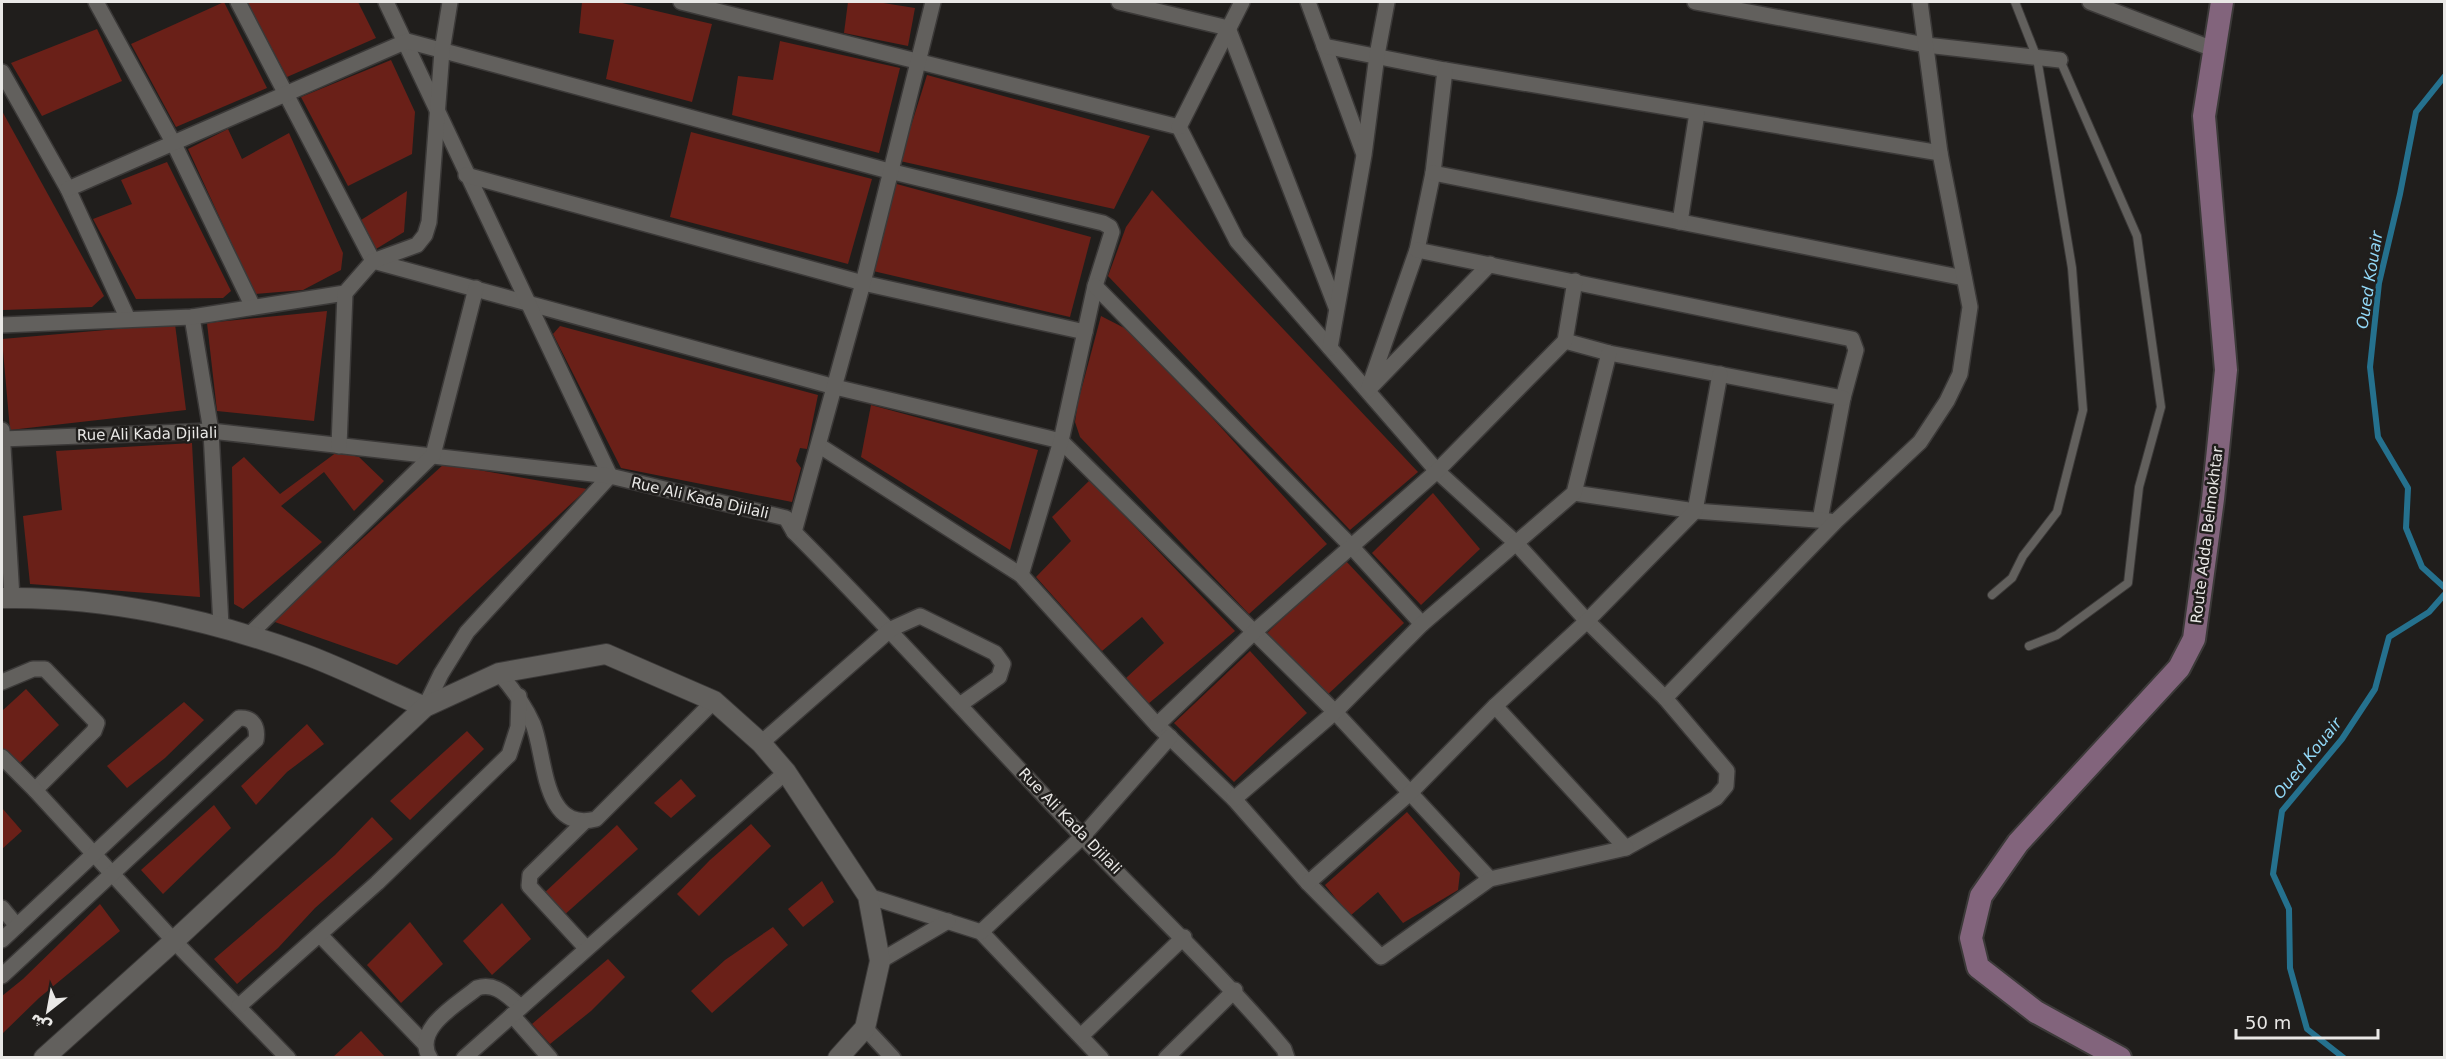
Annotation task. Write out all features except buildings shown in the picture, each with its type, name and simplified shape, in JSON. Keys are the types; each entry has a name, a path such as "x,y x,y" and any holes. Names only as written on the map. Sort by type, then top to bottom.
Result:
{"main road":[{"name":"Route Adda Belmokhtar","path":"2120,1058 2036,1012 1978,968 1971,938 1982,896 2018,843 2179,668 2194,639 2213,499 2226,370 2204,116 2222,2"}],"street":[{"path":"96,2 174,144 254,307"},
{"path":"238,2 284,95 373,261 835,387 1061,441 1335,712 1412,792 1490,879"},
{"path":"386,2 407,41 466,175 610,476 467,632 441,674 425,707"},
{"path":"339,446 345,293 373,261 417,244 425,235 429,222 442,51 450,2"},
{"path":"681,2 1179,127 1237,241 1437,471 1515,542 1587,621 1665,698 1727,771 1726,786 1716,798 1626,848 1490,879 1381,957 1308,883 1234,799 1157,725 1021,575 820,446"},
{"path":"794,532 820,446 863,283 889,171 933,2"},
{"path":"1119,2 1228,28"},
{"path":"1179,127 1242,2"},
{"path":"1308,2 1364,155"},
{"path":"1330,348 1364,155 1377,55 1387,2"},
{"path":"1695,2 1926,45 2060,60"},
{"path":"1665,698 1828,520 1920,442 1947,401 1960,374 1970,307 1940,153 1920,2"},
{"path":"2090,2 2213,49"},
{"path":"1228,28 1336,307"},
{"path":"68,189 407,41 889,171 1103,223 1110,227 1112,232 1095,286 1061,441 1021,575"},
{"path":"1324,46 1445,70 1940,153"},
{"path":"1368,390 1418,250 1433,174 1445,70"},
{"path":"2,72 7,95 68,189 128,319"},
{"path":"1680,222 1697,112"},
{"path":"1433,174 1964,278"},
{"path":"466,175 863,283 1085,332"},
{"path":"1418,250 1852,339 1856,350 1843,398 1828,520"},
{"path":"1368,390 1490,264"},
{"path":"1157,725 1254,632 1437,471 1565,341 1575,281"},
{"path":"1095,286 1352,546 1422,624"},
{"path":"248,636 433,455 476,288"},
{"path":"2,325 192,317 345,293"},
{"path":"192,317 210,431 221,626"},
{"path":"1565,341 1609,353 1843,398"},
{"path":"1234,799 1335,712 1422,624 1574,493 1609,353"},
{"path":"1308,883 1412,792 1495,706 1587,621 1695,511 1720,374"},
{"path":"2,430 7,598 101,603 221,626 306,654 425,707"},
{"name":"Rue Ali Kada Djilali","path":"2,439 210,431 610,476 786,518 794,532 891,629 1083,836 1235,990 1284,1049 1287,1058"},
{"path":"1574,493 1695,511 1828,520"},
{"path":"761,743 891,629 920,616 995,653 1003,664 999,676 961,704"},
{"path":"44,1058 174,941 425,707 499,673 606,654 714,701 761,743 786,772 868,896 880,961 865,1029 838,1058"},
{"path":"2,682 33,669 45,669 97,723 94,731 35,790"},
{"path":"499,673 519,696 533,725 550,793 569,818 583,823"},
{"path":"239,1006 377,883 509,754 518,727 519,696"},
{"path":"586,948 529,886 530,876 583,823 596,819 714,701"},
{"path":"1495,706 1626,848"},
{"path":"2,940 239,718 245,718 255,724 258,730 256,740 2,976"},
{"path":"981,932 1083,836 1170,737"},
{"path":"2,757 35,790 112,876 288,1058"},
{"path":"464,1058 786,772"},
{"path":"868,896 981,932 1101,1058"},
{"path":"2,908 17,926"},
{"path":"880,961 948,921"},
{"path":"320,934 427,1050"},
{"path":"1081,1036 1184,937"},
{"path":"427,1050 427,1031 477,988 487,985 497,988 517,1011 550,1058"},
{"path":"1166,1058 1235,990"},
{"path":"865,1029 893,1058"}],"lane":[{"path":"1992,595 2012,578 2023,556 2057,513 2083,410 2072,268 2037,58 2015,2"},
{"path":"2029,646 2057,635 2128,583 2139,487 2161,407 2137,236 2060,60"}],"waterway":[{"name":"Oued Kouair","path":"2444,77 2416,112 2379,283 2370,367 2378,437 2408,488 2406,528 2422,567 2444,587"},
{"name":"Oued Kouair","path":"2344,1058 2307,1029 2290,968 2289,909 2273,874 2282,811 2342,739 2375,689 2389,637 2429,612 2444,595"}]}
